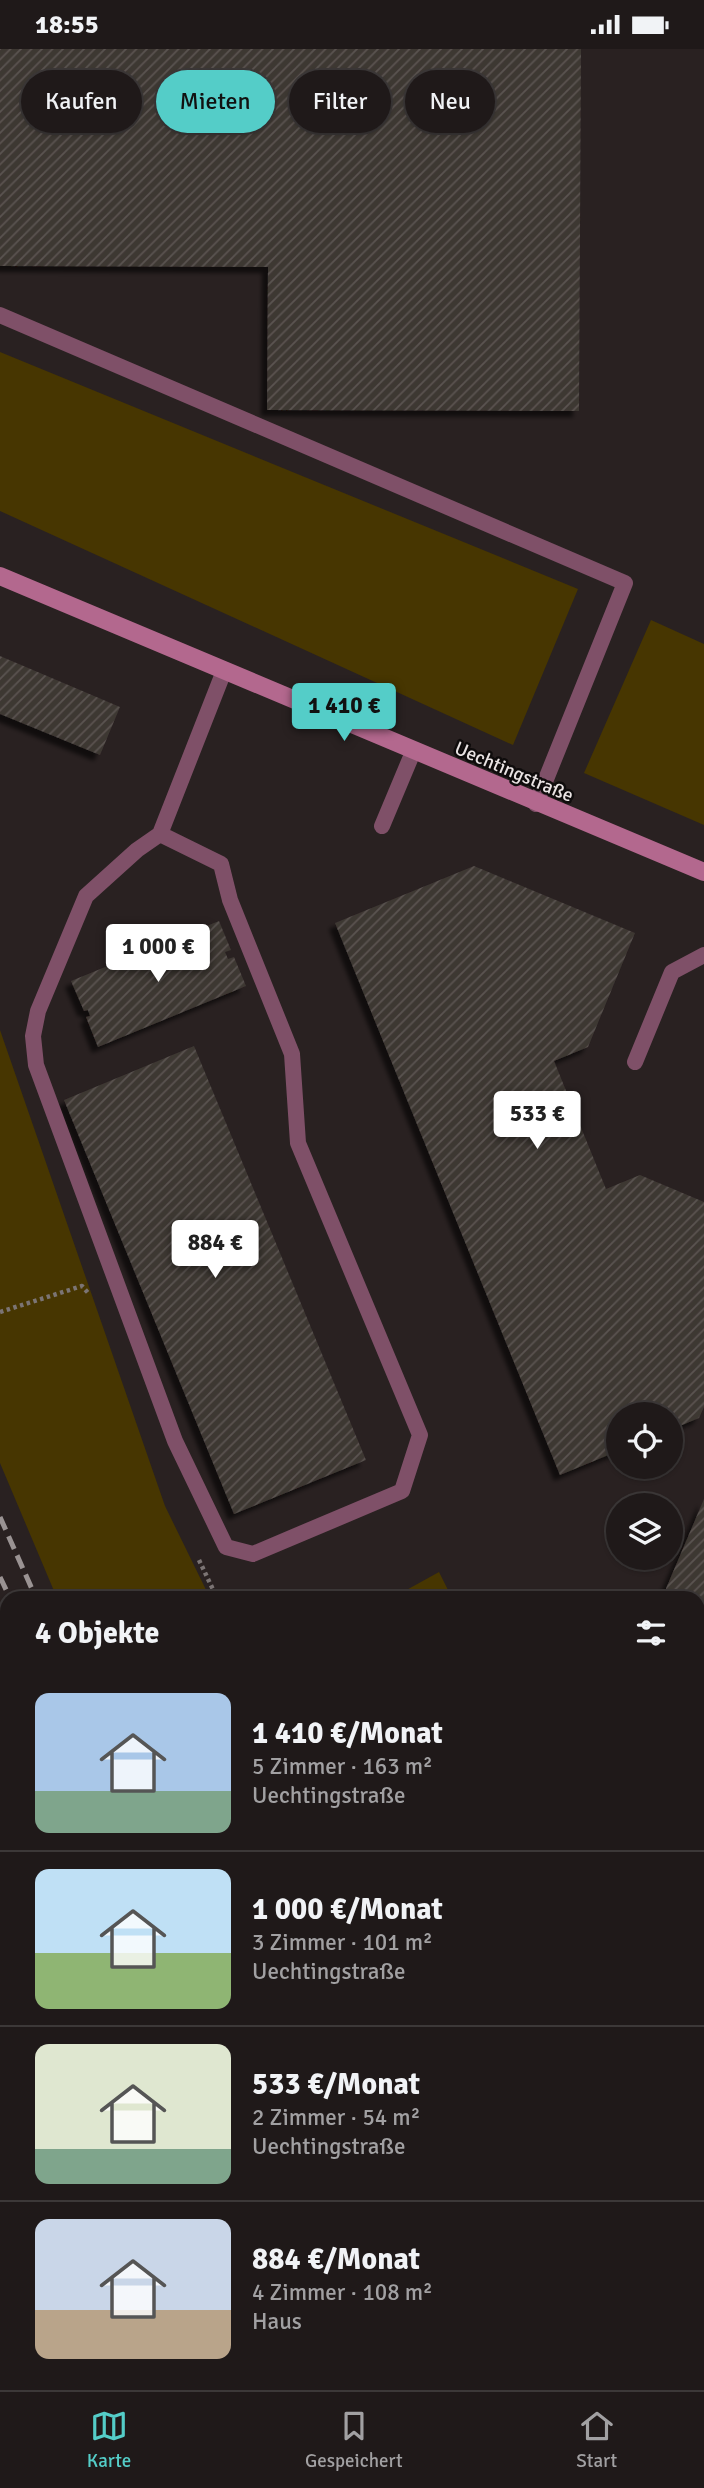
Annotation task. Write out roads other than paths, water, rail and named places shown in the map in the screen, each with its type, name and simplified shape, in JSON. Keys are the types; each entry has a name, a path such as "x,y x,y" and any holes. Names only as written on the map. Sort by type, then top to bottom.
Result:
{"street":[{"name":"Uechtingstraße","path":"0,576 536,804 704,872"}],"lane":[{"path":"0,315 625,583 536,804"},
{"path":"160,834 221,864 230,900 292,1054 298,1143 420,1435 402,1492 253,1554 226,1547 175,1441 36,1065 33,1037 38,1011 86,896 137,850 160,834 224,671"},
{"path":"382,826 413,752"},
{"path":"635,1062 672,972 704,955"}],"railway":[{"path":"0,1517 33,1591"},
{"path":"0,1577 7,1591"}]}
